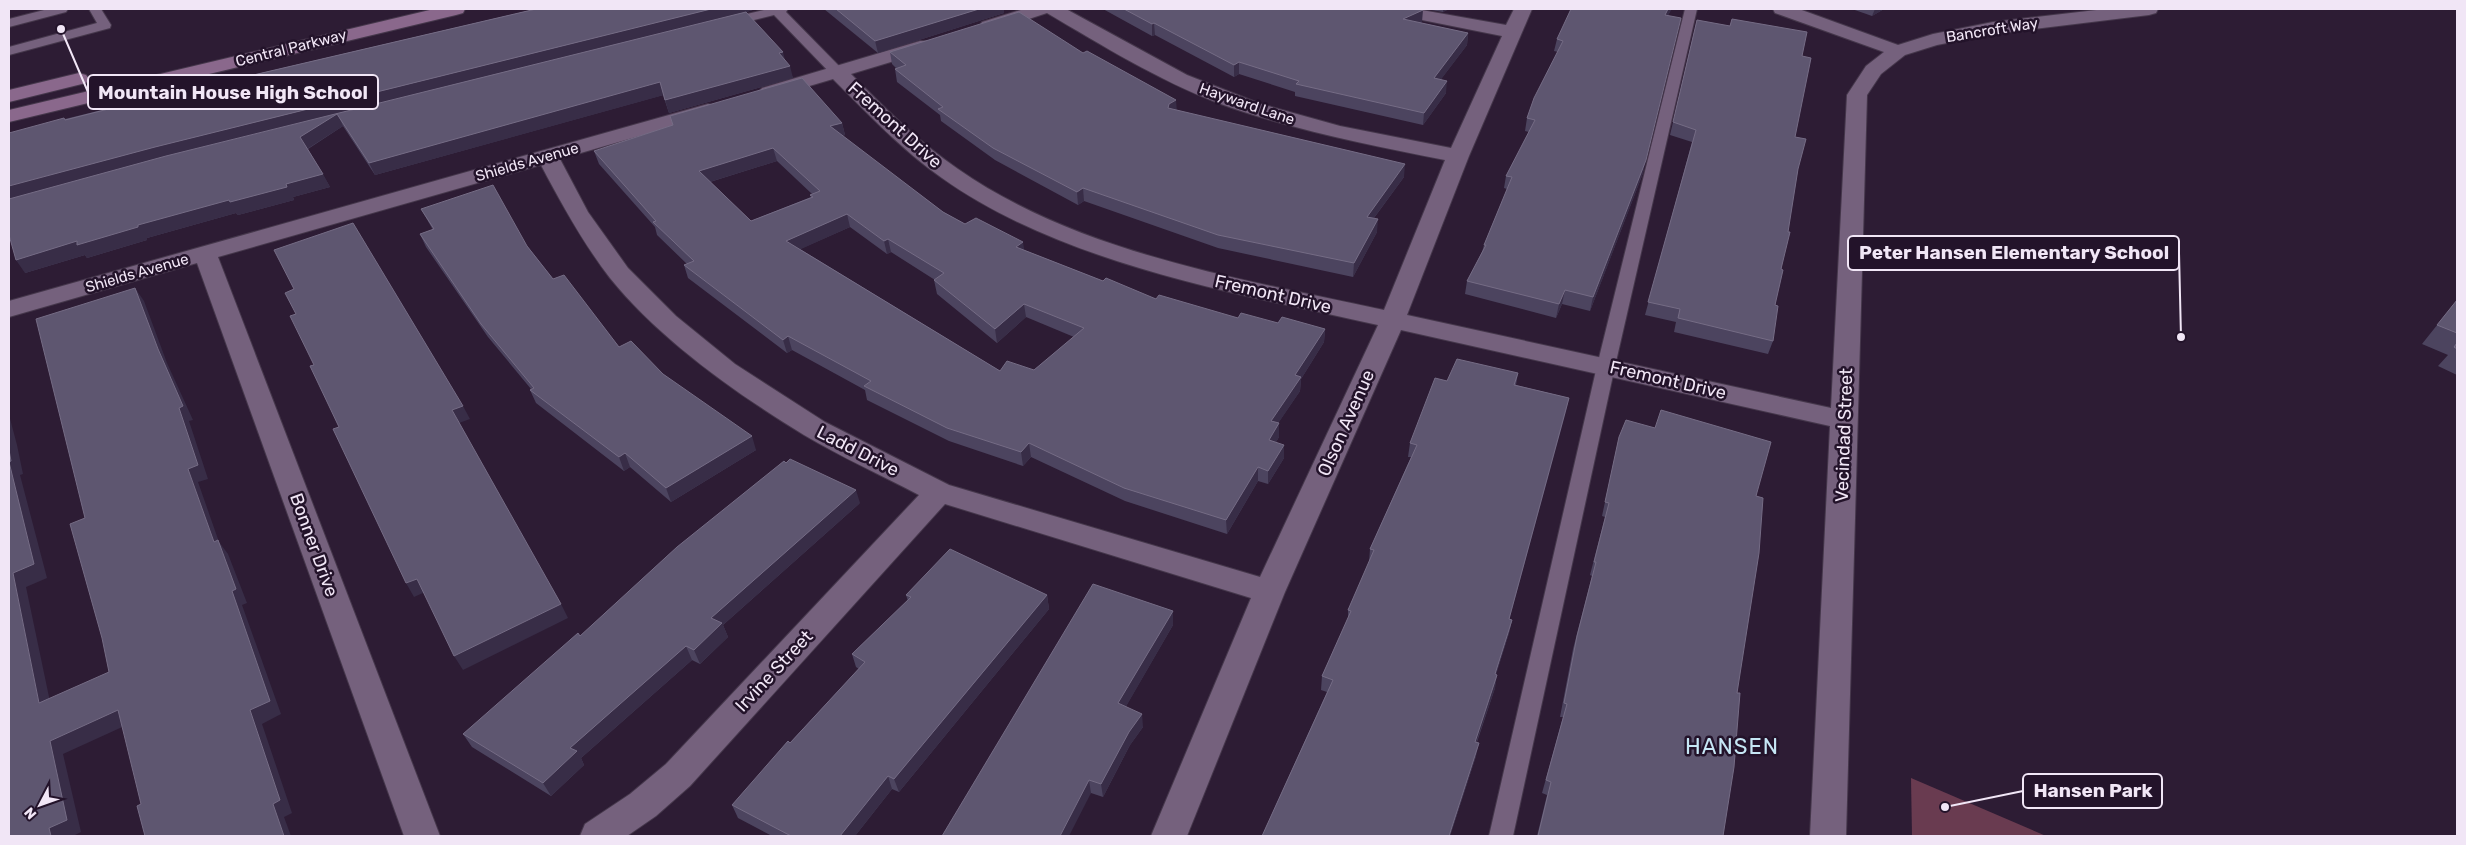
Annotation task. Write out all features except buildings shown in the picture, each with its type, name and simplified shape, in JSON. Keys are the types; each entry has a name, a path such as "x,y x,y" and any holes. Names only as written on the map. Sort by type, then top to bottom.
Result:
{"main road":[{"name":"Central Parkway","path":"9,116 456,9"},
{"path":"9,96 96,75"}],"street":[{"path":"970,32 1042,9"},
{"name":"Hayward Lane","path":"1053,9 1176,78 1226,98 1321,127 1458,156"},
{"path":"1394,9 1423,16 1518,20"},
{"path":"1782,9 1898,51"},
{"name":"Bancroft Way","path":"1898,51 1933,40 1993,28 2148,9"},
{"name":"Olson Avenue","path":"1169,836 1269,592 1392,321 1458,156 1518,20"},
{"path":"753,97 838,73 942,40"},
{"name":"Vecindad Street","path":"1828,836 1857,96 1873,70 1898,51"},
{"name":"Fremont Drive","path":"838,73 916,149 963,183 1017,214 1075,239 1151,264 1224,283 1844,420"},
{"name":"Shields Avenue","path":"9,309 725,105"},
{"name":"Ladd Drive","path":"547,156 577,212 619,273 667,322 726,370 815,429 939,492 1269,592"},
{"name":"Bonner Drive","path":"205,253 422,836"},
{"name":"Irvine Street","path":"598,836 643,805 678,775 939,492"}],"lane":[{"path":"9,23 62,9"},
{"path":"9,51 105,25 95,9"},
{"path":"1501,836 1606,366 1691,9"},
{"path":"711,27 780,10"},
{"name":"Fremont Drive","path":"780,10 838,73"}],"shaded area":[{"path":"1911,778 2046,836 1912,836"}],"place":[{"name":"Mountain House High School","path":"61,29"},
{"name":"Peter Hansen Elementary School","path":"2181,337"},
{"name":"Hansen Park","path":"1945,807"}],"district":[{"name":"HANSEN","path":"1732,746"}]}
